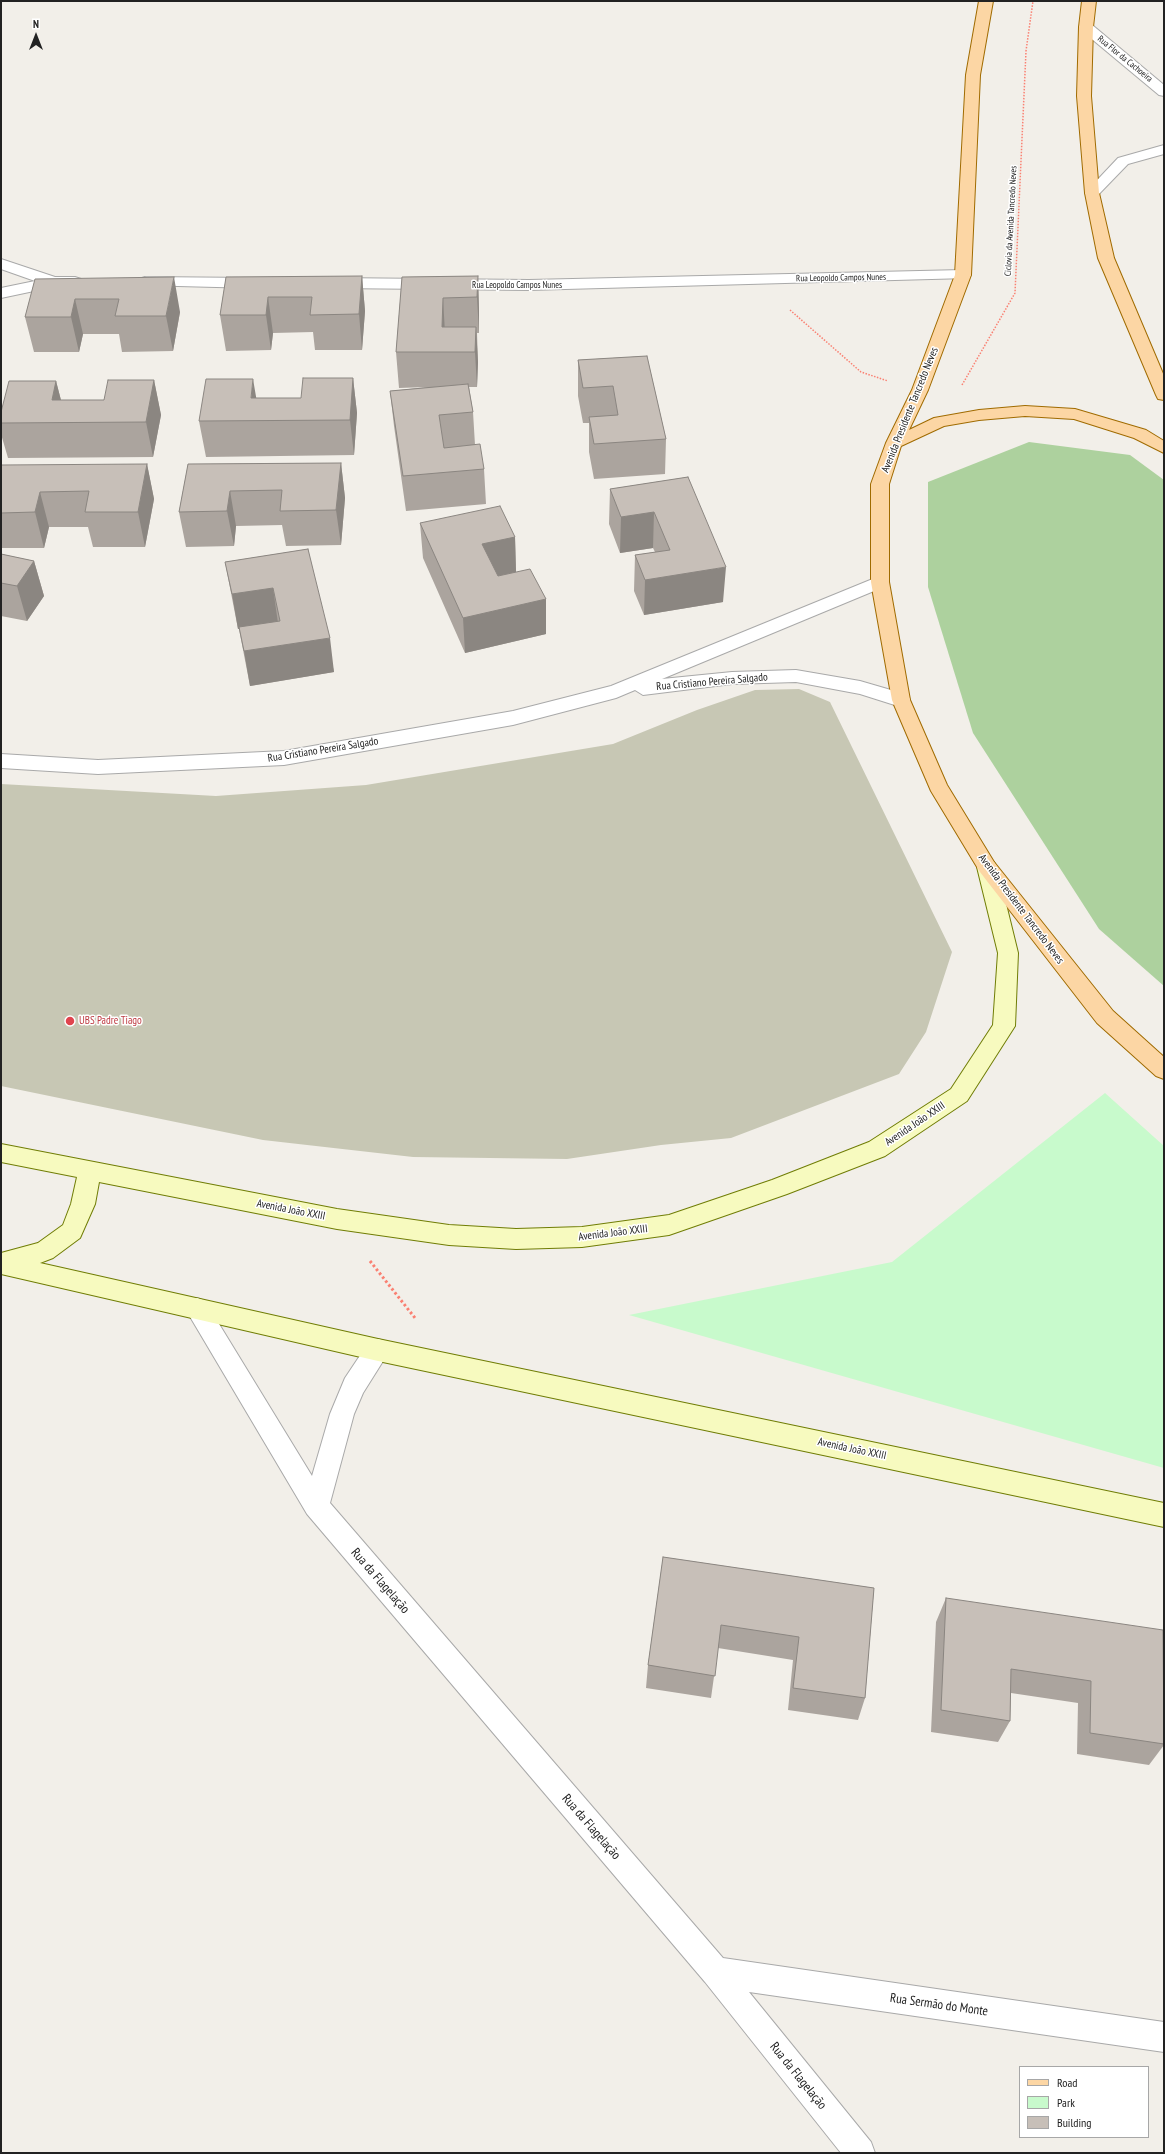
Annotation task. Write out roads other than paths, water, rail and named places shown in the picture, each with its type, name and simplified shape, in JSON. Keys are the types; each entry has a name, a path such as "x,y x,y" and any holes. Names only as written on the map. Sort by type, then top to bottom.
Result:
{"main road":[{"name":"Avenida Presidente Tancredo Neves","path":"986,1 973,74 963,275 920,390 894,443 880,484 880,582 901,700 938,786 987,867 1105,1018 1164,1070"},
{"path":"1089,1 1086,27 1084,96 1092,193 1106,258 1164,395"},
{"path":"894,443 940,422 979,415 1025,411 1075,414 1140,434 1164,448"},
{"name":"Avenida João XXIII","path":"1,1153 338,1219 449,1235 516,1239 582,1237 669,1225 779,1187 877,1149 959,1095 1004,1026 1008,953 987,867"},
{"path":"1,1264 45,1251 72,1231 83,1204 90,1171"},
{"name":"Avenida João XXIII","path":"1,1264 378,1350 1164,1515"}],"street":[{"name":"Rua Flor da Cachoeira","path":"1086,27 1164,92"},
{"path":"1092,193 1123,161 1164,149"},
{"path":"1,264 53,282"},
{"name":"Rua Leopoldo Campos Nunes","path":"315,283 529,285 963,275"},
{"path":"1,293 53,282 93,282"},
{"path":"133,282 268,283"},
{"name":"Rua Cristiano Pereira Salgado","path":"1,761 98,767 284,758 514,718 616,691 880,582"},
{"name":"Rua Cristiano Pereira Salgado","path":"616,691 732,678 796,676 860,688 901,700"},
{"name":"Rua da Flagelação","path":"197,1308 316,1506 715,1972 860,2153"},
{"path":"316,1506 342,1414 354,1386 378,1350"},
{"name":"Rua Sermão do Monte","path":"715,1972 1164,2037"}],"place":[{"name":"UBS Padre Tiago","path":"70,1021"}]}
